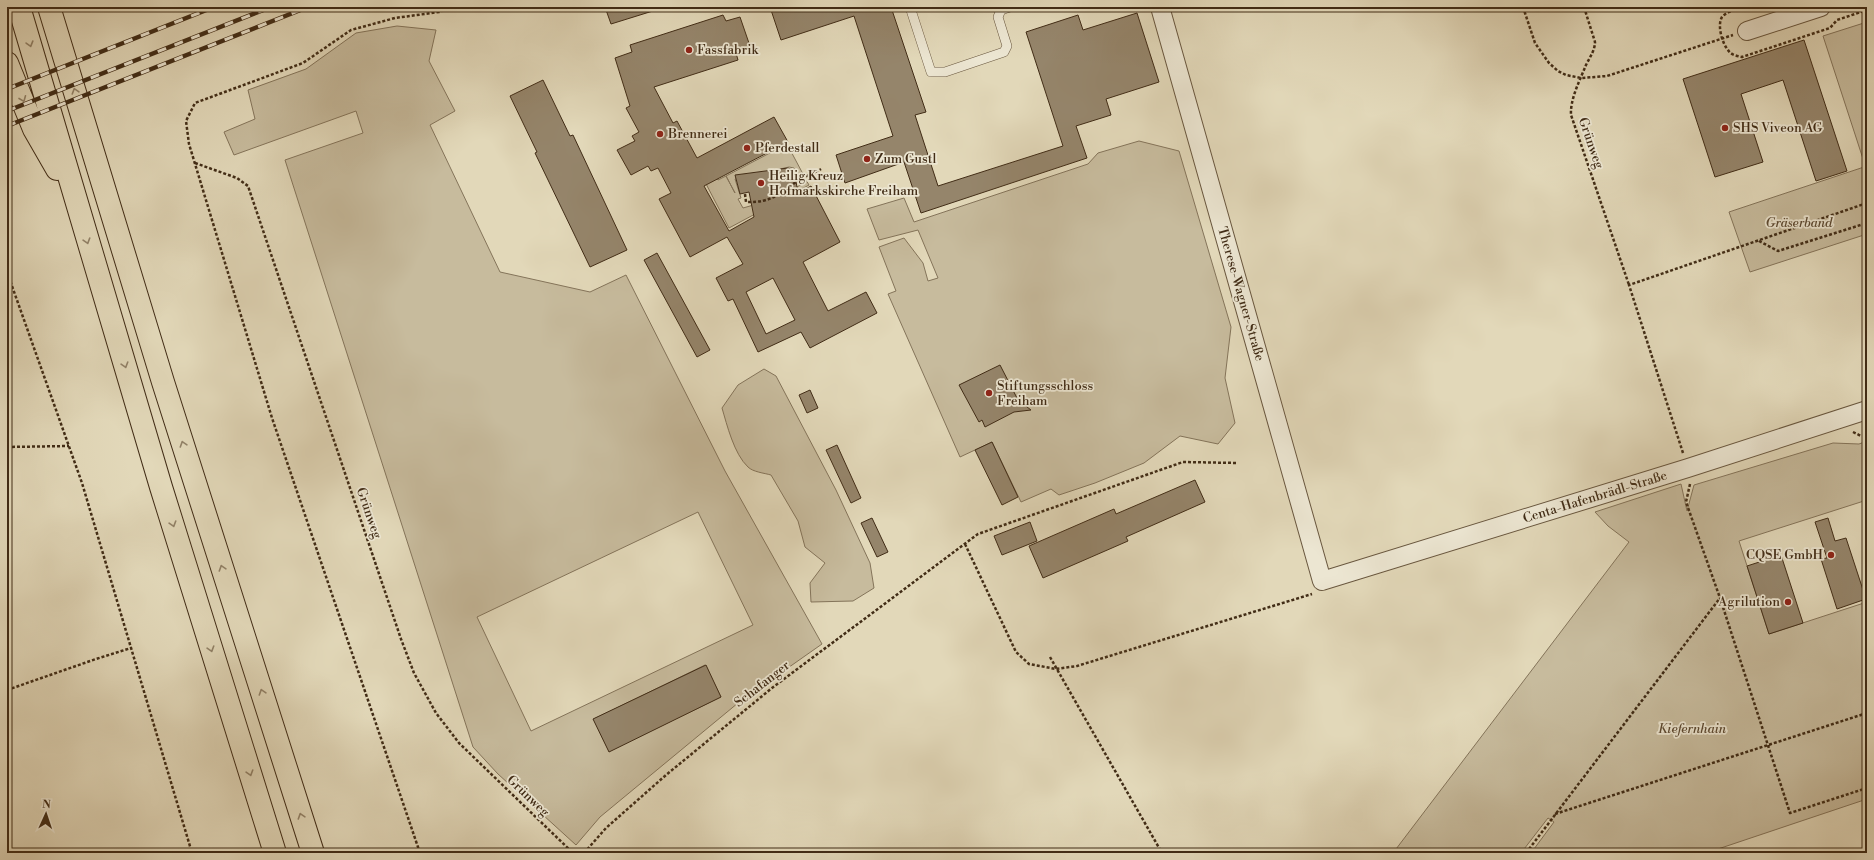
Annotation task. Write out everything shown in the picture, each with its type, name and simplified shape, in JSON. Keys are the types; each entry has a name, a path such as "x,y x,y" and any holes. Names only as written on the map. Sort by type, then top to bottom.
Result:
{"highway":[{"path":"19,7 161,487 275,853"},
{"path":"49,7 163,382 313,853"},
{"path":"7,63 34,129 76,203"}],"street":[{"name":"Therese-Wagner-Straße","path":"1160,7 1322,581"},
{"path":"1747,31 1821,7"},
{"name":"Centa-Hafenbrädl-Straße","path":"1322,581 1688,468 1867,410"}],"lane":[{"path":"910,7 931,72 945,72 1004,52 1007,46 998,17 1002,10 1010,7"}],"path":[{"path":"420,853 272,418 189,144 186,121 195,103 303,63 351,30 395,18 439,12 452,7"},
{"path":"1523,7 1535,43 1549,63 1558,71 1566,75 1581,78 1606,76 1747,31"},
{"name":"Grünweg","path":"1584,7 1595,42 1595,47 1570,107 1571,115 1629,285 1691,476 1686,502 1720,598 1790,813 1867,788"},
{"name":"Grünweg","path":"195,163 237,178 248,186 401,639 414,673 436,713 459,743 573,853"},
{"path":"745,194 746,202 763,202 770,200 798,181 821,169"},
{"path":"1629,285 1867,203"},
{"path":"1758,241 1778,251 1867,223"},
{"path":"7,272 82,482 192,853"},
{"path":"7,446 69,446"},
{"name":"Schafanger","path":"584,853 606,828 666,775 772,688 978,534 1183,462 1238,463"},
{"path":"965,544 1016,652 1029,664 1056,669"},
{"path":"1526,853 1720,598"},
{"path":"7,690 131,648"},
{"path":"1050,657 1162,853"},
{"path":"1555,814 1769,746 1867,713"}],"green space":[{"path":"1867,22 1867,165 1865,165 1823,36"},
{"path":"397,26 436,30 429,61 455,111 430,125 500,272 590,292 626,275 725,471 822,644 738,703 600,817 576,845 498,774 473,747 285,160 363,133 356,111 234,155 224,132 255,119 248,90 306,69 356,33","holes":["698,512 753,625 531,731 477,617","705,665 721,697 609,751 594,719"]},
{"path":"1139,141 1179,151 1231,327 1225,378 1235,423 1218,444 1180,436 1144,463 1095,483 1059,495 1051,489 1021,502 992,442 960,457 888,294 896,291 879,247 904,238 923,263 928,281 938,278 918,230 879,240 867,209 904,198 914,222 1088,164 1098,153"},
{"path":"787,144 803,174 795,179 796,175 794,168 789,167 735,179 741,198 738,199 743,208 757,204 763,206 804,183 806,180 809,185 729,228 704,180 714,174 718,180"},
{"name":"Gräserband","path":"1867,166 1867,234 1750,272 1729,212"},
{"path":"764,369 776,376 836,490 870,563 874,588 853,601 811,602 810,583 825,563 805,547 798,521 771,475 750,469 743,461 735,447 722,408 738,385"},
{"name":"Kiefernhain","path":"1867,441 1867,500 1739,541 1769,634 1867,602 1867,799 1706,853 1531,853 1554,822 1548,818 1521,853 1393,853 1629,542 1608,526 1595,512 1681,484 1687,511 1694,485 1833,443 1859,444"}],"building":[{"path":"605,7 655,7 656,10 611,24"},
{"path":"770,7 891,7 926,112 915,115 938,186 1063,146 1026,32 1078,15 1083,30 1137,13 1159,82 1106,99 1111,115 1076,126 1087,158 921,213 904,162 845,183 836,155 893,136 854,16 781,40"},
{"path":"723,15 726,21 740,17 751,49 736,53 738,60 654,87 673,123 677,121 697,158 774,117 788,142 704,186 729,231 754,217 749,192 740,194 735,175 788,168 794,170 798,193 811,186 840,242 803,262 828,311 866,292 877,313 810,348 801,332 758,352 733,299 728,301 716,278 743,264 727,237 690,257 659,199 671,193 658,168 651,171 648,166 631,175 617,150 635,141 632,136 639,132 626,108 630,106 615,58 632,52 630,45","holes":["773,278 795,320 766,334 746,292"]},
{"path":"1804,40 1847,171 1816,181 1783,80 1741,94 1763,162 1715,177 1683,79"},
{"path":"543,80 570,136 573,135 627,250 590,267 535,153 537,152 510,96"},
{"path":"657,253 710,350 697,357 644,260"},
{"name":"Stiftungsschloss Freiham","path":"1000,365 1018,400 1031,410 1014,412 985,427 982,420 979,422 959,385"},
{"path":"810,390 818,408 807,413 799,395"},
{"path":"992,442 1018,497 1002,505 975,450"},
{"path":"837,445 861,498 851,503 826,450"},
{"path":"1195,480 1205,502 1126,537 1128,541 1043,578 1029,546 1114,509 1116,514"},
{"path":"872,518 888,552 877,557 861,523"},
{"path":"1828,518 1835,541 1846,538 1866,599 1837,609 1821,559 1827,558 1815,522"},
{"path":"1030,522 1037,541 1002,555 994,536"},
{"path":"1781,555 1803,623 1769,634 1747,566"},
{"path":"706,665 721,697 609,752 593,719"}],"railway":[{"path":"7,89 214,7"},
{"path":"7,111 271,7"},
{"path":"7,126 308,7"}],"place":[{"name":"Fassfabrik","path":"689,50"},
{"name":"SHS Viveon AG","path":"1725,128"},
{"name":"Brennerei","path":"660,134"},
{"name":"Pferdestall","path":"747,148"},
{"name":"Zum Gustl","path":"867,159"},
{"name":"Heilig Kreuz Hofmarkskirche Freiham","path":"761,183"},
{"name":"Stiftungsschloss Freiham","path":"989,393"},
{"name":"CQSE GmbH","path":"1831,555"},
{"name":"Agrilution","path":"1788,602"}]}
